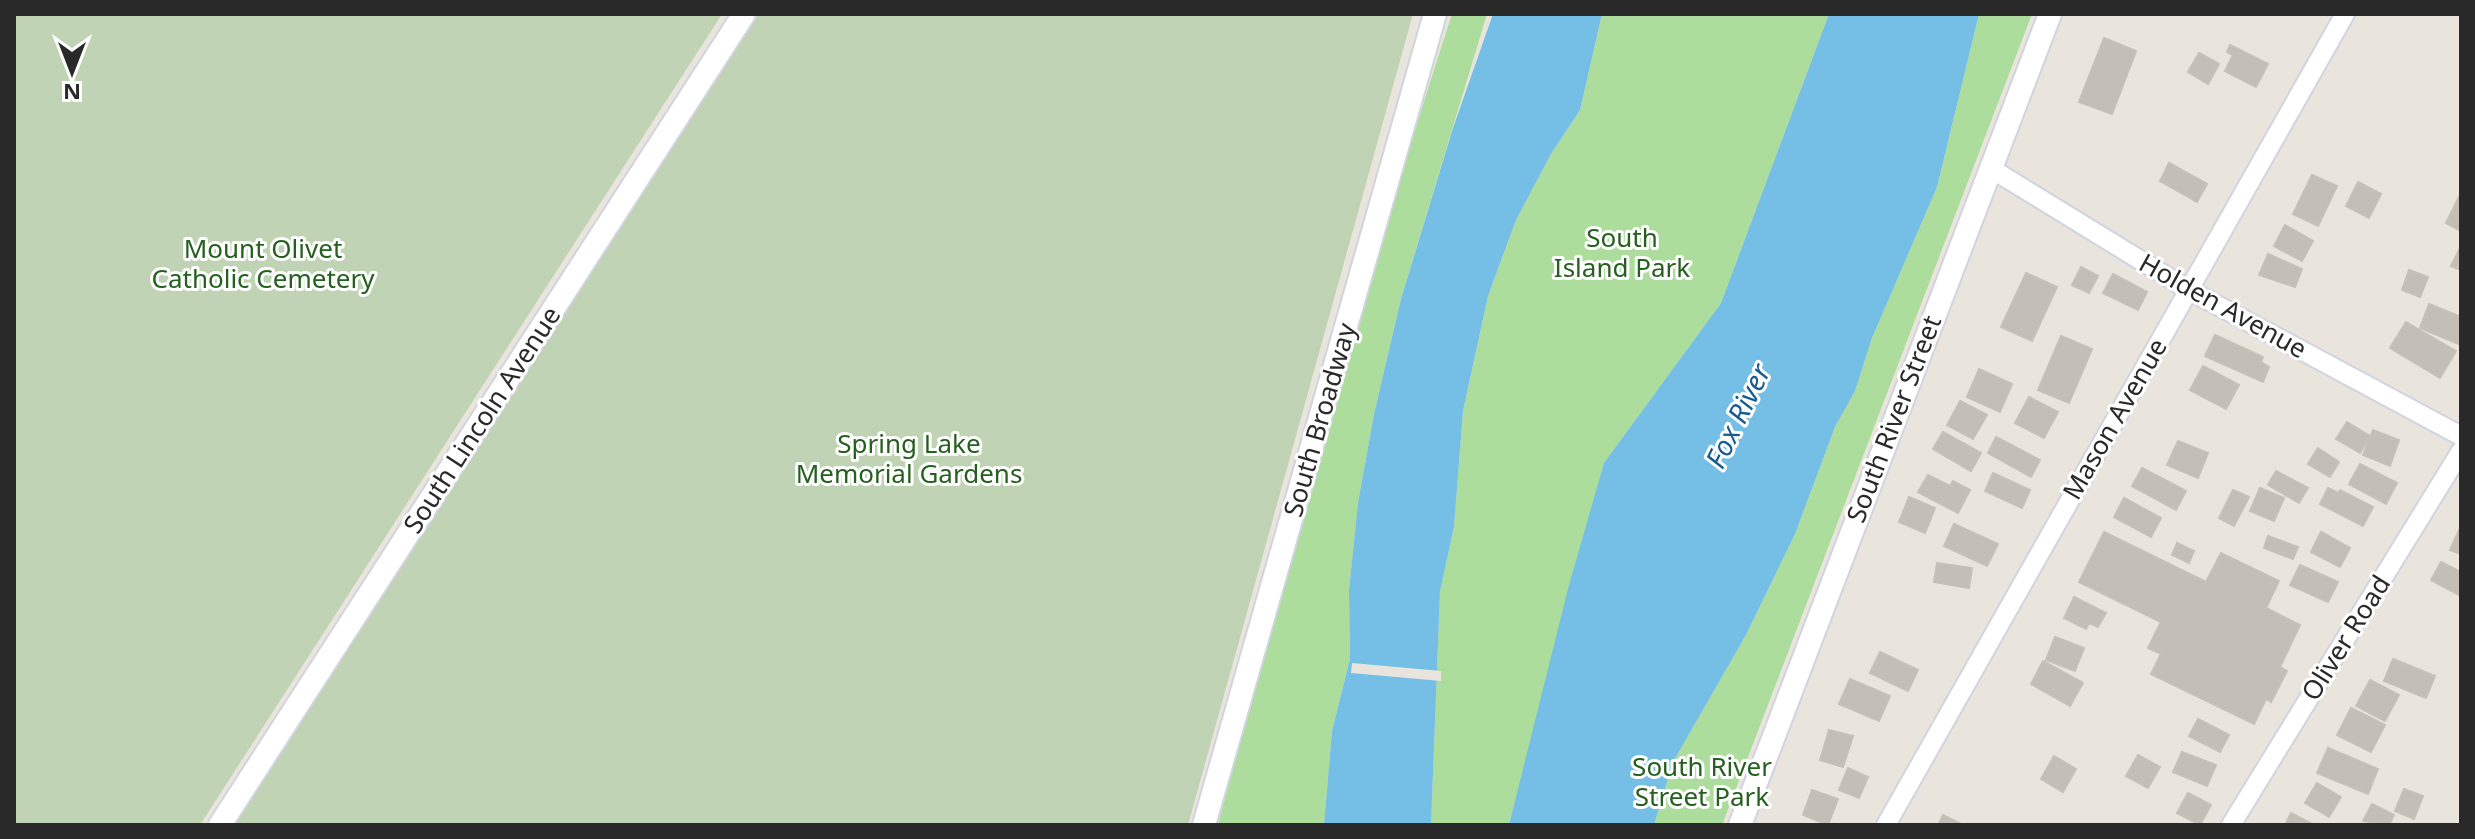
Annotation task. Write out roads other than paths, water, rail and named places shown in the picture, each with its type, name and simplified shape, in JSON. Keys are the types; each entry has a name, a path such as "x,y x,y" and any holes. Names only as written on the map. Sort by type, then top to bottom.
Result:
{"street":[{"name":"South Lincoln Avenue","path":"220,825 744,14"},
{"name":"South Broadway","path":"1204,825 1435,14"},
{"name":"South River Street","path":"1740,825 2050,14"},
{"name":"Mason Avenue","path":"1886,825 2345,14"},
{"name":"Holden Avenue","path":"1990,168 2189,290 2461,436"},
{"name":"Oliver Road","path":"2231,825 2461,451"}],"water":[{"path":"1493,14 1602,14 1580,110 1551,154 1516,220 1488,296 1463,411 1454,527 1440,591 1431,825 1324,825 1332,731 1350,659 1349,590 1358,503 1374,414 1401,299 1453,128"},
{"name":"Fox River","path":"1829,14 1979,14 1937,187 1872,338 1855,391 1835,427 1795,534 1746,635 1673,762 1654,825 1509,825 1569,585 1604,463 1721,303"}],"park label":[{"name":"South Island Park","path":"1622,253"},
{"name":"Mount Olivet Catholic Cemetery","path":"263,264"},
{"name":"Spring Lake Memorial Gardens","path":"909,459"},
{"name":"South River Street Park","path":"1702,782"}]}
